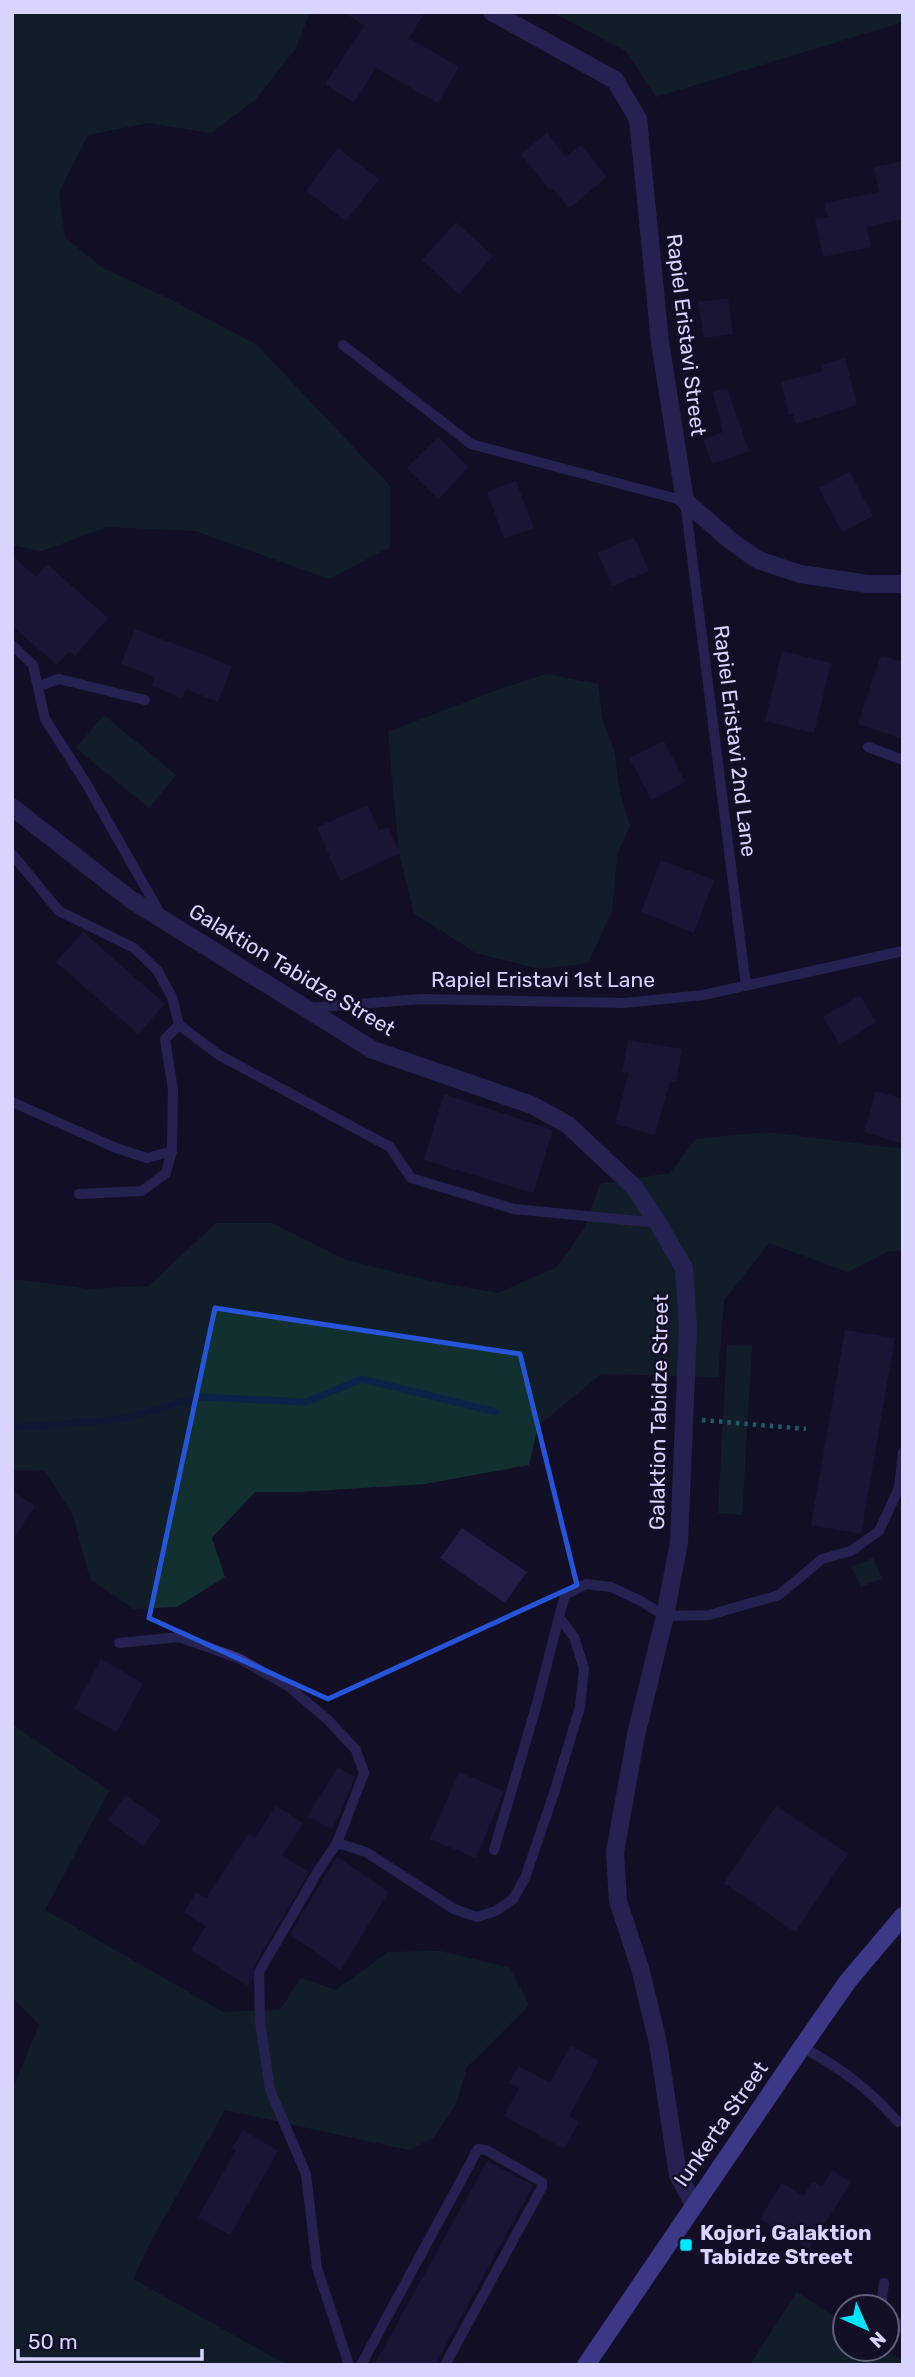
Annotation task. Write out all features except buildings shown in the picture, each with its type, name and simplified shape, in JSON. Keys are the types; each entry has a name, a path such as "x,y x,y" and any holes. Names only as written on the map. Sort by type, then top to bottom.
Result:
{"main road":[{"name":"Iunkerta Street","path":"586,2365 848,1981 903,1916"}],"street":[{"name":"Rapiel Eristavi Street","path":"492,12 517,19 615,80 638,119 660,342 685,501"},
{"path":"685,501 731,541 758,560 800,574 868,584 903,584"},
{"name":"Galaktion Tabidze Street","path":"12,807 130,899 373,1050 531,1105 568,1125 634,1186 684,1268 688,1327 679,1542 665,1616 636,1735 615,1852 618,1901 640,1968 658,2043 678,2175 694,2203"}],"lane":[{"path":"343,345 471,444 685,501"},
{"name":"Rapiel Eristavi 2nd Lane","path":"685,501 746,986"},
{"path":"12,645 33,665 45,719 86,783 163,918"},
{"path":"39,686 59,679 145,700"},
{"path":"868,747 903,760"},
{"path":"12,854 60,911 135,948 157,970 172,997 179,1025 219,1055 390,1147 411,1178 514,1209 658,1223"},
{"name":"Rapiel Eristavi 1st Lane","path":"306,1008 422,999 624,1003 703,995 903,951"},
{"path":"79,1194 142,1191 166,1173 172,1151 173,1090 165,1039 179,1025"},
{"path":"12,1102 116,1148 147,1158 172,1151"},
{"path":"495,1850 565,1595 586,1584 611,1587 665,1616 709,1615 779,1595 822,1559 851,1551 879,1531 899,1488 903,1452"},
{"path":"337,1843 366,1852 454,1909 477,1917 496,1912 513,1899 525,1878 580,1706 584,1668 574,1637 559,1617"},
{"path":"119,1643 179,1637 238,1658 288,1686 327,1719 356,1751 364,1773 337,1843 259,1972 260,2021 270,2090 306,2174 317,2267 349,2365"},
{"path":"802,2047 838,2066 878,2100 898,2122"},
{"path":"361,2365 478,2149 486,2150 542,2182 542,2187 445,2365"},
{"path":"883,2293 884,2283"}],"path":[{"path":"684,1419 806,1429"}],"highlighted area":[{"path":"215,1308 520,1354 577,1585 328,1699 149,1618"}],"green space":[{"path":"12,12 310,12 296,48 255,100 211,133 148,123 88,135 59,192 65,238 103,268 170,299 257,345 390,486 390,547 329,579 196,531 107,527 42,551 12,545"},
{"path":"552,12 903,12 903,22 656,97 626,51"},
{"path":"546,674 598,684 602,719 614,750 620,793 630,826 617,855 612,911 588,963 540,969 476,953 414,913 399,853 388,732"},
{"path":"104,715 176,775 149,808 76,748"},
{"path":"767,1132 903,1149 903,1250 887,1252 848,1272 769,1243 724,1300 718,1377 601,1374 538,1426 529,1465 425,1484 255,1492 212,1538 225,1577 177,1607 134,1609 90,1579 73,1515 44,1470 12,1471 12,1279 88,1289 149,1286 216,1223 272,1223 346,1260 435,1282 498,1293 557,1267 585,1228 600,1184 670,1173 696,1139"},
{"path":"727,1345 752,1346 742,1515 718,1513"},
{"path":"873,1558 882,1578 861,1587 852,1567"},
{"path":"12,1724 109,1791 45,1910 223,2012 280,2010 301,1978 336,1990 388,1952 440,1951 510,1968 529,2005 467,2067 456,2104 433,2138 409,2150 225,2110 152,2239 133,2279 287,2365 12,2365 12,2091 39,2025 12,1997"},
{"path":"797,2292 831,2315 831,2363 903,2361 903,2365 750,2365"}],"waterway":[{"path":"12,1428 123,1419 199,1397 306,1402 362,1379 496,1412"}],"place":[{"name":"Kojori, Galaktion Tabidze Street","path":"686,2245"}]}
